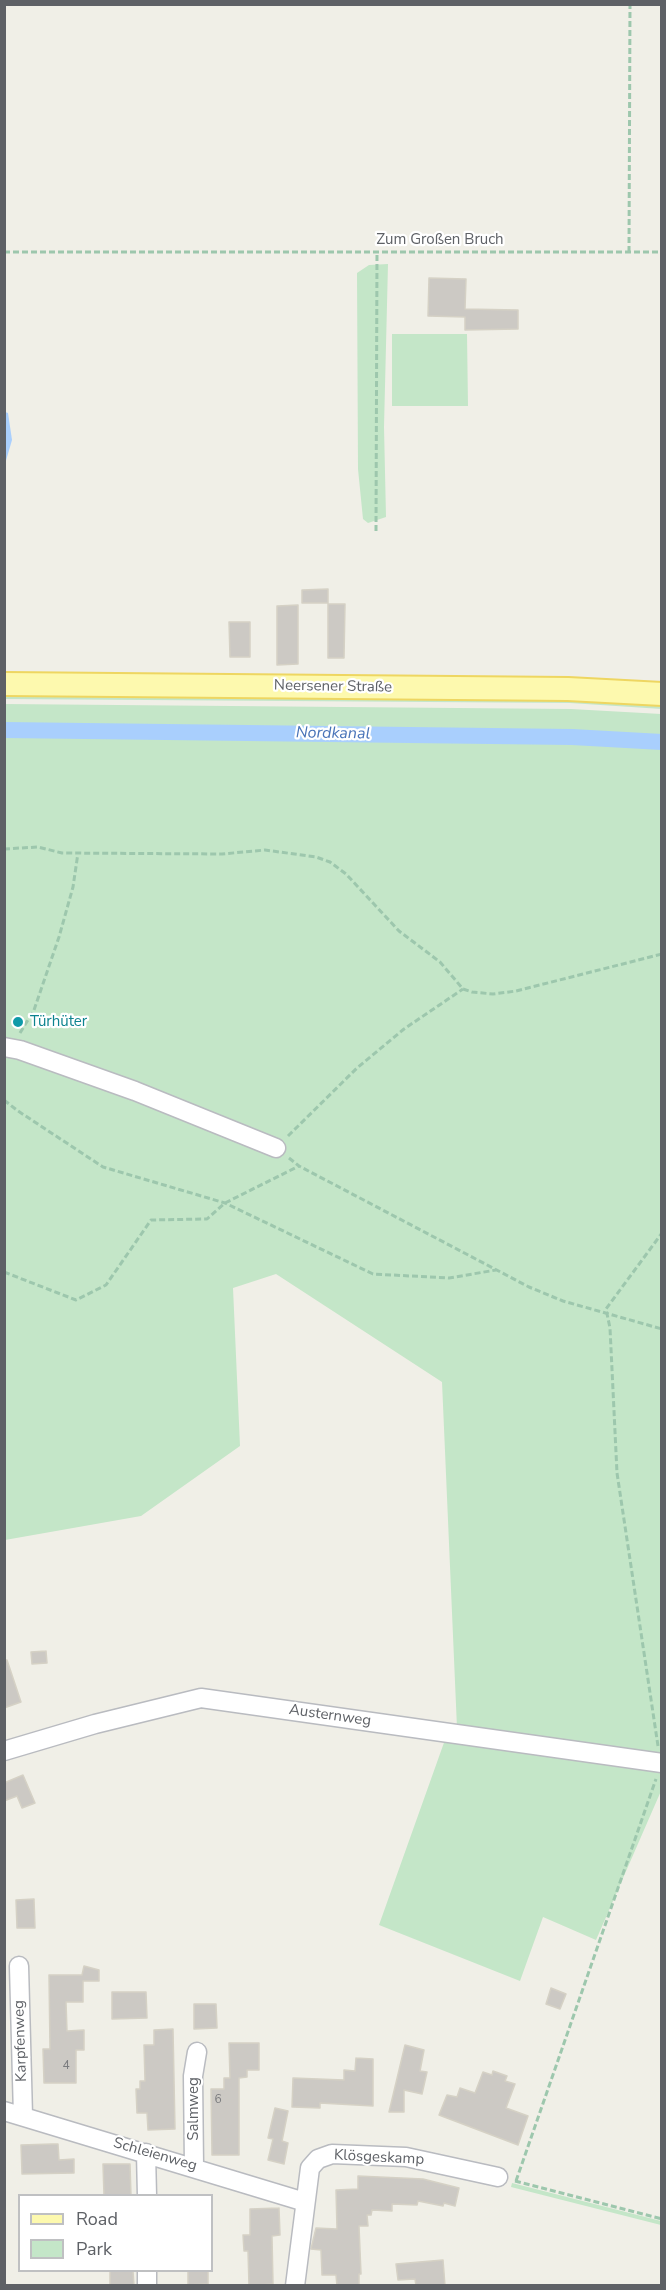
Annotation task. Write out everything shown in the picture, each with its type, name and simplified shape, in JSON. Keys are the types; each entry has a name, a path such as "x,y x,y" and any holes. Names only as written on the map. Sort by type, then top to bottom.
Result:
{"main road":[{"name":"Neersener Straße","path":"4,684 568,689 662,694"}],"street":[{"path":"12,1048 135,1091 276,1148"},
{"name":"Austernweg","path":"4,1751 95,1724 201,1698 661,1763"},
{"name":"Karpfenweg","path":"19,1966 23,2116"},
{"name":"Salmweg","path":"194,2166 193,2076 197,2052"},
{"name":"Schleienweg","path":"4,2111 194,2166 305,2202"},
{"path":"146,2153 147,2194"},
{"name":"Klösgeskamp","path":"295,2286 310,2168 318,2159 332,2154 414,2157 507,2179"}],"path":[{"path":"629,252 630,4"},
{"name":"Zum Großen Bruch","path":"4,252 662,252"},
{"path":"376,531 377,252"},
{"path":"4,849 38,847 62,853 222,854 265,850 316,857 330,862 346,874 399,931 440,962 463,989 472,992 493,994 516,992 662,954"},
{"path":"12,1048 34,1010 59,937 73,887 78,853"},
{"path":"463,989 404,1029 357,1068 276,1148 298,1166 563,1301 662,1329"},
{"path":"4,1100 103,1167 225,1203 373,1274 449,1278 497,1269"},
{"path":"4,1272 76,1300 106,1285 150,1220 207,1219 225,1203 298,1166"},
{"path":"662,1233 606,1309 617,1473 661,1763 507,2179 662,2218"}],"green space":[{"path":"388,264 384,427 386,517 368,523 363,519 358,469 357,273 369,265"},
{"path":"392,334 467,334 468,406 392,406"},
{"path":"5,693 570,698 661,702 662,709 570,703 5,699"},
{"path":"4,704 571,709 661,714 661,1791 596,1940 543,1917 520,1981 379,1925 446,1737 457,1728 442,1382 276,1274 233,1288 240,1446 141,1516 5,1540"},
{"path":"512,2183 661,2221 661,2225 511,2187"}],"water":[{"path":"5,412 8,413 12,440 5,464"}],"building":[{"path":"429,278 466,279 465,309 518,310 518,329 465,330 465,317 428,316"},
{"path":"328,589 328,603 302,603 302,590"},
{"path":"328,604 345,604 344,658 328,658"},
{"path":"298,605 298,664 277,665 277,606"},
{"path":"229,622 250,622 250,657 230,657"},
{"path":"46,1651 47,1663 32,1664 31,1652"},
{"path":"4,1660 7,1660 21,1702 4,1708"},
{"path":"23,1775 35,1803 22,1808 17,1796 4,1801 4,1783"},
{"path":"34,1899 35,1928 17,1928 16,1900"},
{"path":"84,1966 99,1970 99,1981 83,1981 83,2002 66,2002 67,2031 84,2030 84,2050 76,2050 76,2083 44,2083 43,2049 50,2049 49,1975 82,1975"},
{"path":"551,1988 566,1994 560,2009 546,2004"},
{"path":"112,1992 146,1992 147,2018 112,2019"},
{"path":"194,2004 216,2004 217,2028 194,2029"},
{"path":"173,2029 175,2129 148,2130 147,2113 137,2113 136,2089 140,2089 140,2081 145,2081 144,2045 154,2045 154,2030"},
{"path":"229,2043 259,2043 259,2070 247,2070 247,2077 239,2078 239,2155 212,2155 211,2089 224,2089 224,2078 230,2078"},
{"path":"405,2045 424,2050 420,2071 427,2072 422,2094 404,2090 404,2112 389,2112"},
{"path":"356,2058 373,2059 373,2106 320,2103 320,2108 292,2107 293,2078 344,2080 344,2070 355,2071"},
{"path":"493,2071 507,2076 505,2081 515,2084 506,2108 528,2116 518,2145 439,2115 447,2095 457,2097 460,2088 475,2093 483,2072 492,2075"},
{"path":"275,2108 288,2111 282,2141 288,2143 284,2164 268,2160 273,2139 268,2138"},
{"path":"58,2144 59,2160 74,2159 74,2173 22,2174 21,2145"},
{"path":"103,2164 130,2164 131,2194 104,2194"},
{"path":"358,2176 423,2179 459,2188 455,2206 418,2201 417,2205 392,2204 392,2211 372,2210 371,2215 367,2215 368,2226 359,2226 361,2274 359,2274 359,2286 337,2286 336,2275 322,2275 321,2250 311,2249 316,2228 337,2229 336,2190 358,2189"},
{"path":"279,2208 280,2235 272,2236 273,2284 249,2286 248,2251 244,2251 243,2235 250,2235 250,2209"},
{"path":"443,2260 445,2286 416,2286 415,2279 398,2280 396,2264"},
{"path":"110,2272 133,2272 134,2286 110,2286"},
{"path":"188,2272 208,2272 208,2284 188,2285"}],"waterway":[{"name":"Nordkanal","path":"4,730 572,737 662,742"}],"place":[{"name":"Türhüter","path":"18,1022"}]}
